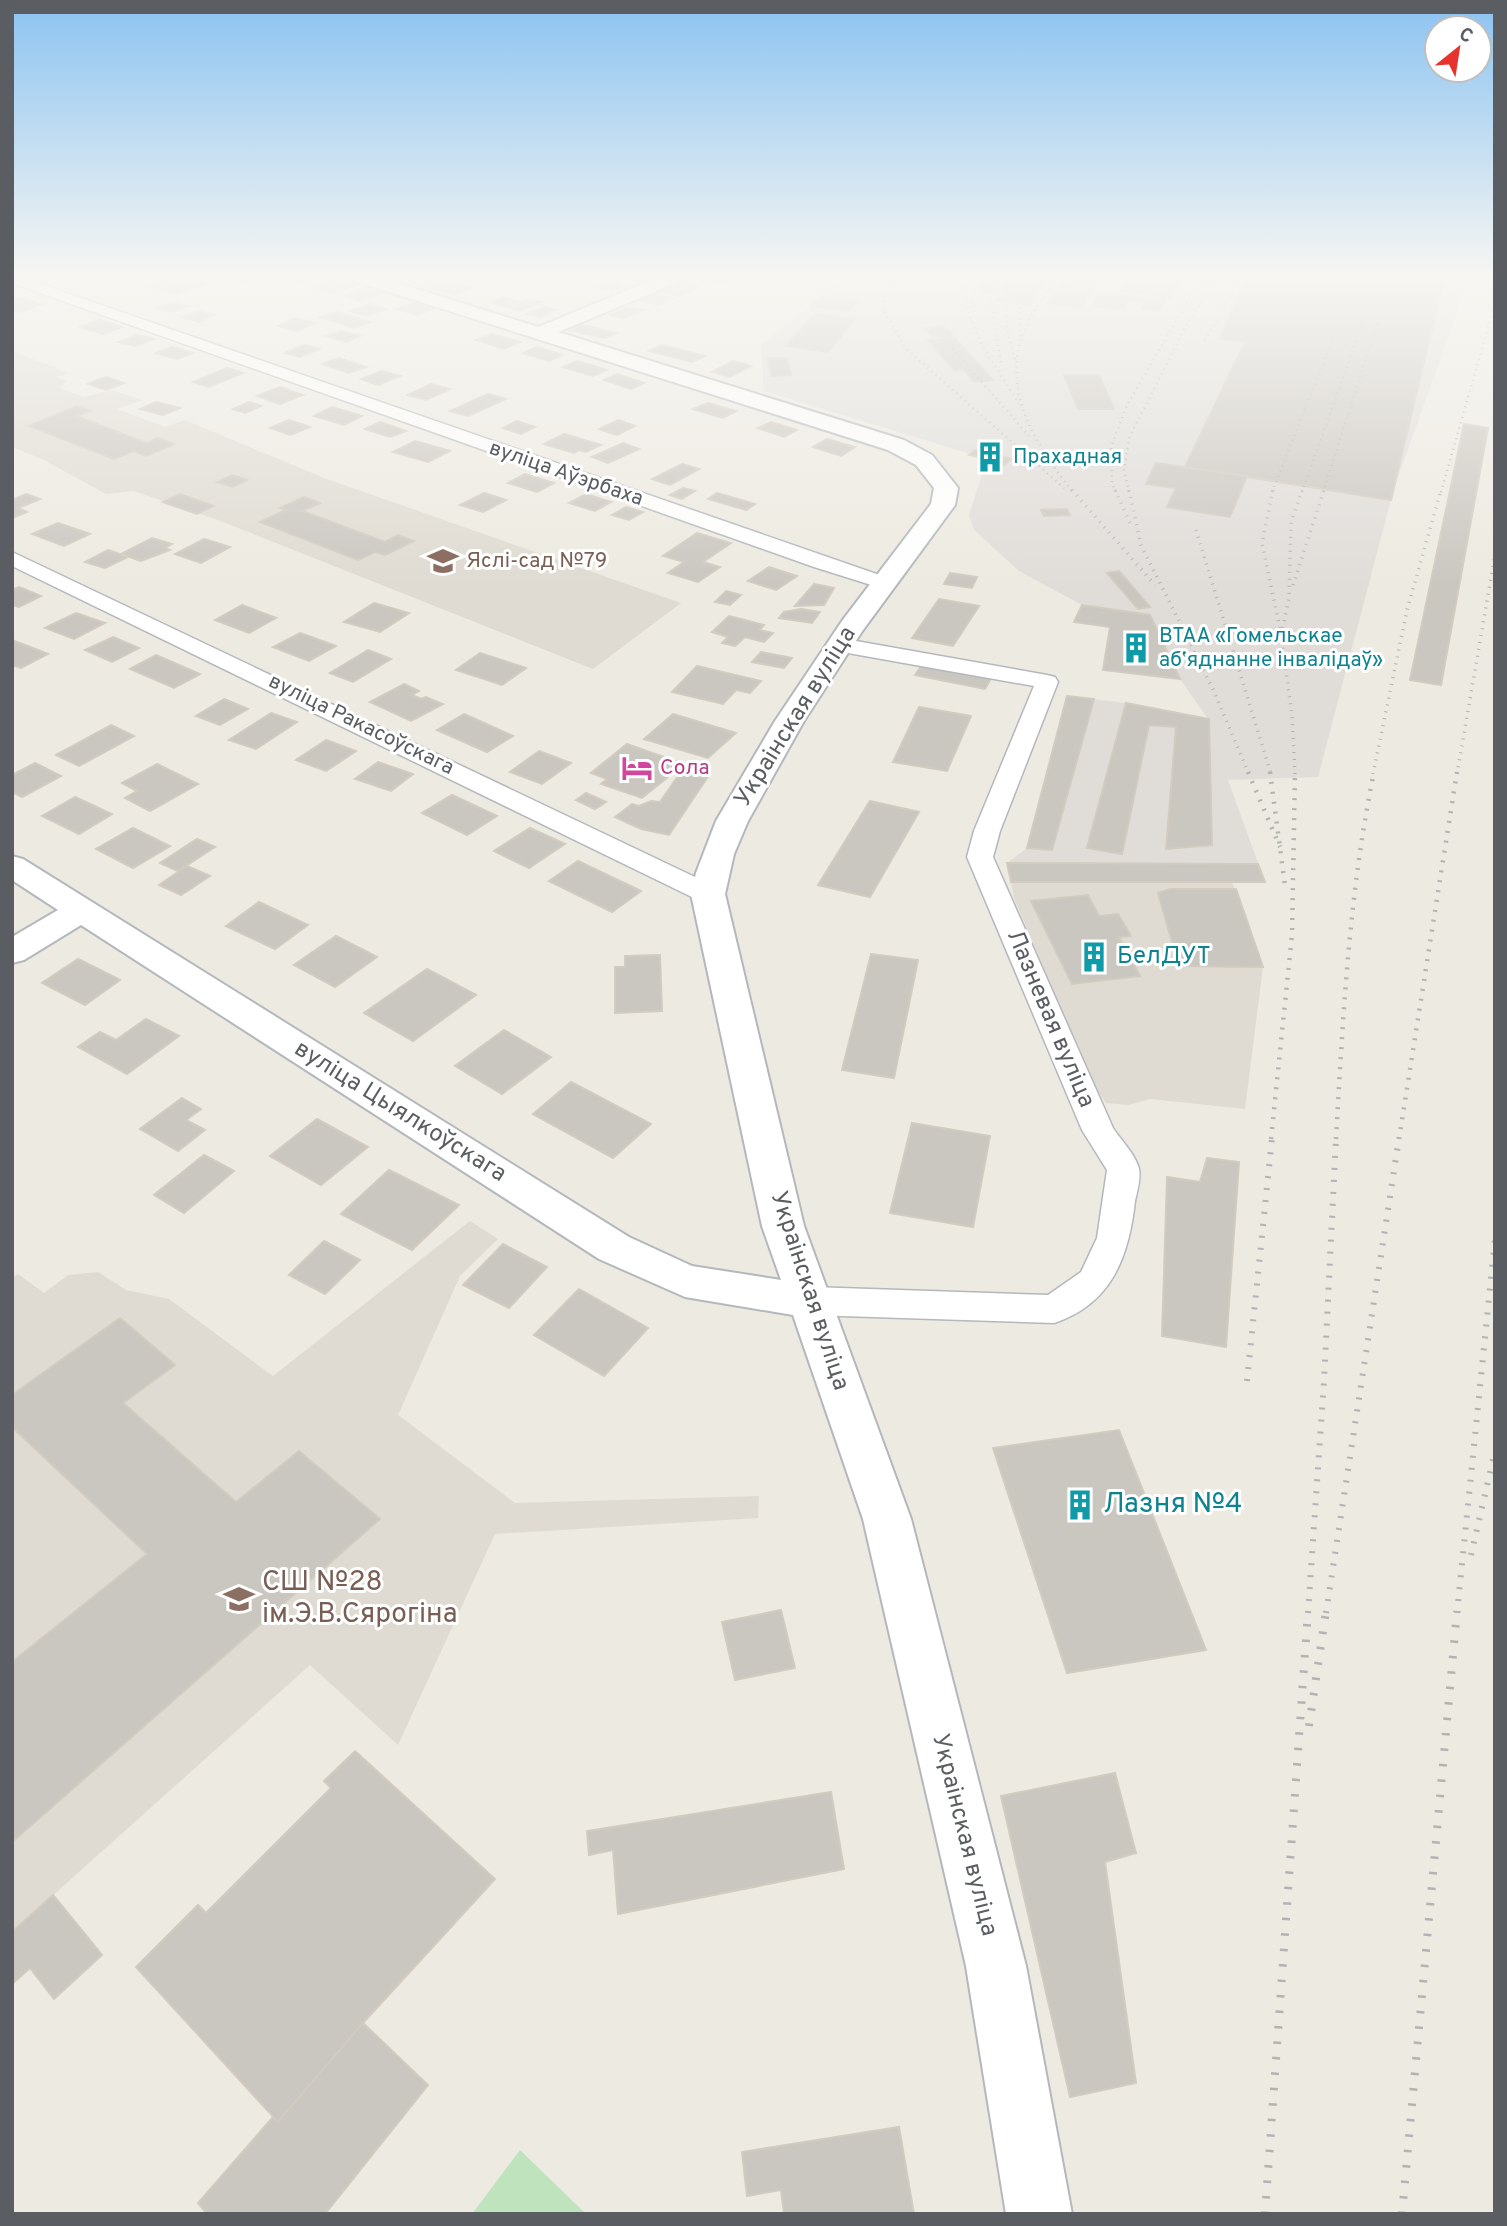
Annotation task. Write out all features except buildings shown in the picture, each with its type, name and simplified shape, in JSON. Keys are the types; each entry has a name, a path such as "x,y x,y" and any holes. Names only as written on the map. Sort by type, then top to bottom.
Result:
{"street":[{"name":"вуліца Аўэрбаха","path":"294,378 808,559 884,583"},
{"name":"Украінская вуліца","path":"687,378 896,444 924,460 946,488 943,505 808,687 725,831 715,859 708,894 783,1226 890,1532 996,1966 1039,2214"},
{"name":"вуліца Ракасоўскага","path":"12,558 708,894"},
{"name":"Лазневая вуліца","path":"811,1301 1054,1309 1094,1282 1114,1238 1123,1169 1098,1130 980,857 987,831 1047,682 839,645"},
{"name":"вуліца Цыялкоўскага","path":"12,866 614,1248 685,1281 811,1301"},
{"path":"12,952 82,910"}],"shaded area":[{"name":"Яслі-сад №79","path":"12,378 58,378 67,381 59,388 84,397 112,390 142,400 117,409 165,427 185,420 324,478 681,603 593,669 218,520 134,491 106,494 42,459 12,447"},
{"path":"763,378 1434,378 1394,488 1318,777 1228,780 1265,882 1011,882 1007,863 1027,848 1067,696 1126,703 1208,719 1180,679 1150,615 1082,605 1019,571 974,530 969,515 987,459 764,391"},
{"path":"1011,882 1232,882 1263,967 1245,1109 1150,1099 1129,1105 1106,1103 1094,1086 1014,898"},
{"name":"СШ №28 ім.Э.В.Сярогіна","path":"470,1221 498,1239 460,1276 398,1415 515,1503 759,1496 758,1518 495,1534 398,1745 310,1665 12,1932 12,1278 18,1274 44,1293 68,1275 98,1272 126,1290 169,1299 273,1376"}],"green space":[{"path":"520,2150 586,2214 472,2214"}],"railway":[{"path":"939,378 1064,488"},
{"path":"978,378 1029,436"},
{"path":"1003,378 1018,403"},
{"path":"1017,378 1020,398 1036,438 1073,492"},
{"path":"1115,490 1112,484 1111,447 1127,405 1143,378"},
{"path":"1129,492 1124,470 1129,438 1160,378"},
{"path":"1272,492 1317,378"},
{"path":"1302,492 1343,378"},
{"path":"1323,492 1360,378"},
{"path":"1441,492 1474,378"},
{"path":"1072,490 1155,585"},
{"path":"1115,490 1131,525"},
{"path":"1129,490 1141,545 1212,687 1249,774"},
{"path":"1273,490 1262,543 1280,629"},
{"path":"1295,773 1292,715 1281,636 1289,598 1291,522 1302,490"},
{"path":"1293,585 1324,490"},
{"path":"1373,774 1407,610 1441,490"},
{"path":"1196,530 1271,774"},
{"path":"1457,774 1495,555"},
{"path":"1248,772 1280,847"},
{"path":"1270,772 1280,847"},
{"path":"1336,1139 1353,909 1374,772"},
{"path":"1399,1139 1457,772"},
{"path":"1271,1139 1292,935 1295,773"},
{"path":"1280,847 1285,886"},
{"path":"1247,1381 1272,1138"},
{"path":"1308,1613 1324,1381 1336,1138"},
{"path":"1326,1613 1399,1138"},
{"path":"1457,1613 1495,1239"},
{"path":"1471,1555 1495,1451"},
{"path":"1265,2214 1308,1611"},
{"path":"1309,1726 1326,1611"},
{"path":"1402,2214 1457,1611"}],"place":[{"name":"Прахадная","path":"990,457"},
{"name":"Яслі-сад №79","path":"443,561"},
{"name":"ВТАА «Гомельскае абʼяднанне інвалідаў»","path":"1136,648"},
{"name":"Сола","path":"637,768"},
{"name":"БелДУТ","path":"1094,957"},
{"name":"Лазня №4","path":"1080,1505"},
{"name":"СШ №28 ім.Э.В.Сярогіна","path":"239,1599"}]}
